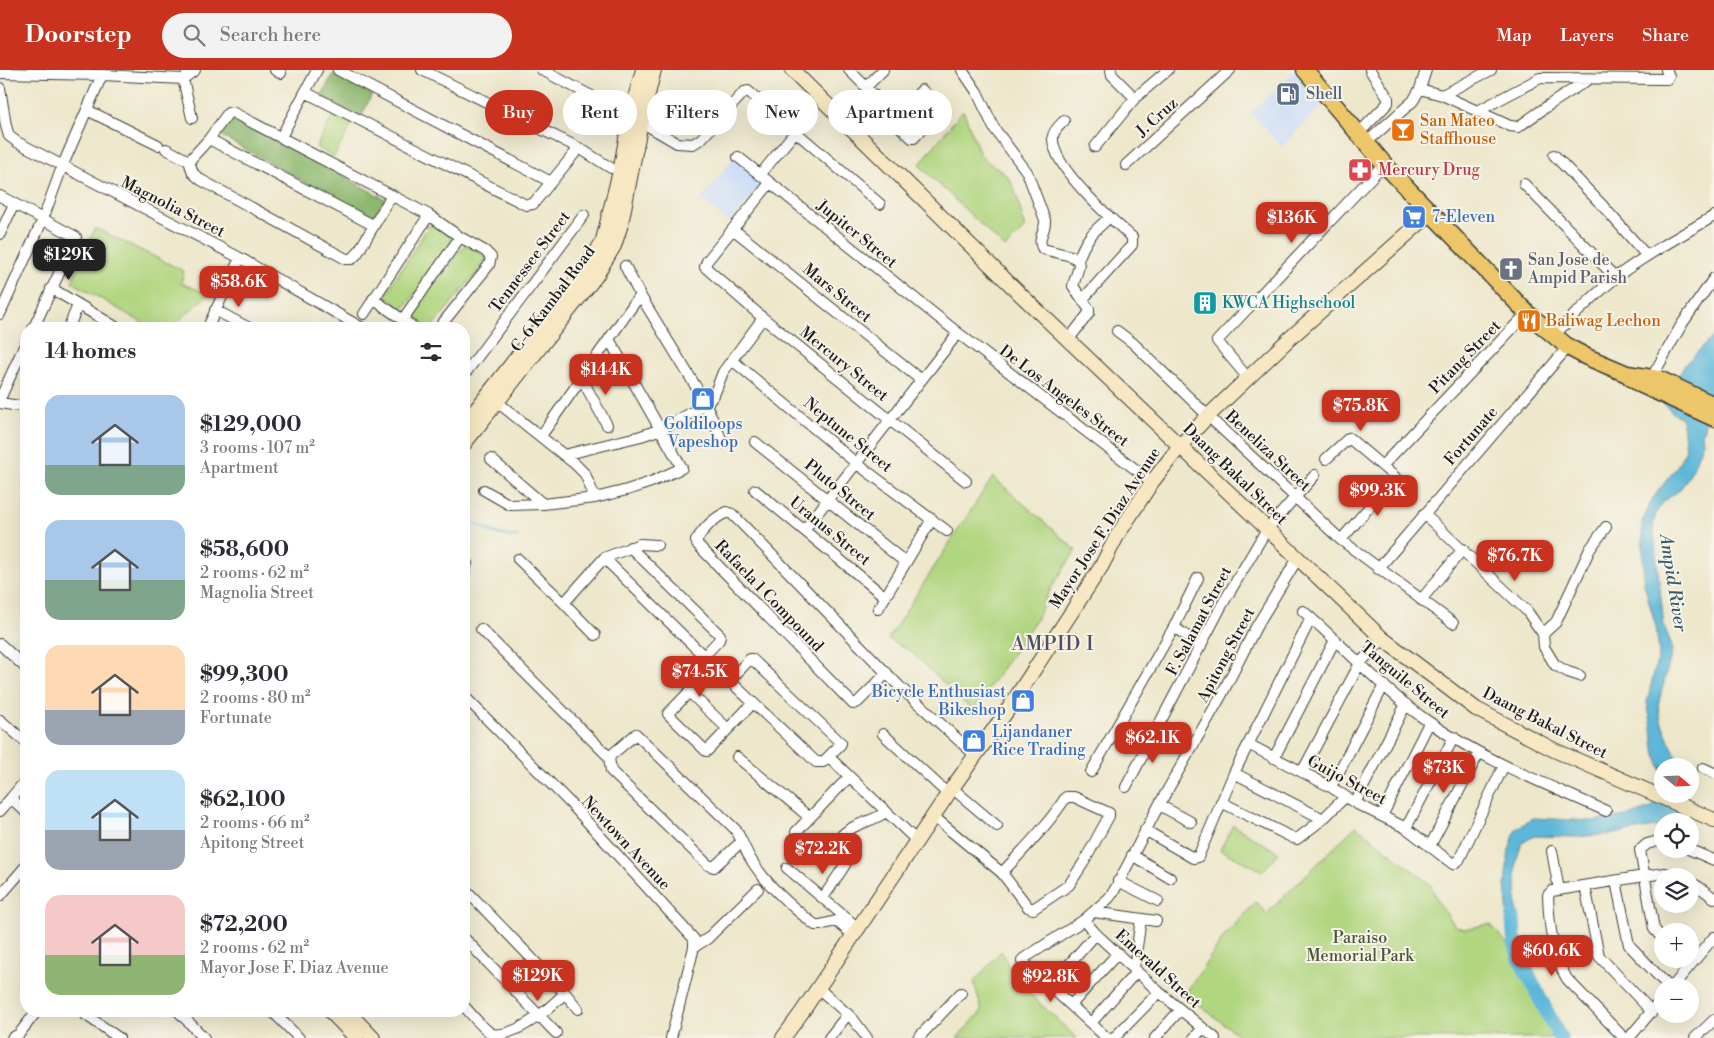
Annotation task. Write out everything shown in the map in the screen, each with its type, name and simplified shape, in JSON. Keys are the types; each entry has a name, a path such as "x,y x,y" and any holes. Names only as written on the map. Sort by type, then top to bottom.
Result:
{"main road":[{"path":"1305,70 1384,164 1528,313 1553,336 1587,358 1627,374 1640,384 1655,382 1713,413"}],"street":[{"path":"0,72 182,79 195,70"},
{"path":"281,137 317,70"},
{"path":"338,70 551,182"},
{"path":"422,70 579,148 611,168"},
{"path":"542,70 580,90"},
{"name":"C-6 Kambal Road","path":"637,112 643,70"},
{"name":"C-6 Kambal Road","path":"637,116 654,70"},
{"name":"Daang Bakal Street","path":"792,70 828,105"},
{"path":"849,70 869,90"},
{"path":"866,87 883,70"},
{"path":"962,70 977,92 994,128 1028,172 1045,220 1040,239 1043,249 1071,256 1078,260"},
{"path":"1110,70 1112,75 1135,98"},
{"path":"1095,147 1135,98 1168,70"},
{"name":"J. Cruz","path":"1126,165 1230,70"},
{"path":"1363,138 1388,103 1388,98 1370,70"},
{"path":"1363,138 1412,101 1420,88 1426,70"},
{"path":"1442,95 1491,70"},
{"path":"1420,88 1442,95 1510,126 1518,127 1590,74"},
{"path":"1478,111 1540,78 1590,74 1668,74"},
{"path":"0,314 43,219 62,167 102,75"},
{"path":"182,79 192,118"},
{"name":"Magnolia Street","path":"0,88 9,136 17,142 240,258 352,322"},
{"path":"922,90 939,107 938,111 914,138 893,120 922,90"},
{"path":"637,120 682,144 693,144 701,139 744,92 747,91"},
{"path":"305,92 526,206 533,204 579,148"},
{"path":"87,110 189,161 193,173 201,180 346,259 352,259 357,254 392,195"},
{"path":"189,161 209,140 230,112 429,215 460,237 487,252 491,257 491,262 444,322"},
{"path":"1064,121 1055,130 1053,136 1058,157 1068,172 1109,218 1132,237 1132,245 1082,299"},
{"name":"C-6 Kambal Road","path":"470,417 596,254 603,240 632,135"},
{"name":"C-6 Kambal Road","path":"470,436 596,276 610,253 621,224 634,135"},
{"path":"760,176 793,135"},
{"path":"799,135 880,204"},
{"name":"Daang Bakal Street","path":"859,135 1021,295 1383,639 1476,709 1554,750 1714,820"},
{"path":"209,140 374,225"},
{"path":"1554,154 1647,256"},
{"name":"Jupiter Street","path":"738,157 958,333"},
{"path":"1248,378 1217,341 1384,164"},
{"path":"733,228 770,183"},
{"path":"1524,184 1616,278"},
{"path":"0,196 76,237 35,322"},
{"path":"0,234 14,204"},
{"name":"Mayor Jose F. Diaz Avenue","path":"783,1038 950,791 1009,708 1101,567 1117,536 1152,482 1180,446 1208,416 1288,340 1431,213"},
{"path":"364,314 429,215"},
{"name":"Tennessee Street","path":"470,367 584,215"},
{"path":"1553,336 1590,299 1616,278 1647,256 1714,216"},
{"path":"1069,339 1089,313 1089,309 1073,286 1079,266 1078,260 1090,235 1109,218"},
{"name":"Mercury Street","path":"733,228 707,261 705,267 763,318 966,481"},
{"name":"Mars Street","path":"733,228 921,380"},
{"path":"403,319 460,237"},
{"path":"210,322 240,258"},
{"path":"625,266 640,295 704,400 723,443"},
{"path":"1655,382 1682,324 1714,278"},
{"path":"51,288 105,322"},
{"path":"541,436 640,295"},
{"path":"373,299 407,322"},
{"path":"71,322 78,305"},
{"path":"215,310 238,322"},
{"name":"Pitang Street","path":"1382,466 1528,313"},
{"path":"564,455 641,436 661,429 706,405 714,395 728,366 763,318"},
{"name":"Beneliza Street","path":"1117,330 1342,540 1452,623"},
{"path":"804,529 958,333"},
{"name":"De Los Angeles Street","path":"958,333 1152,482"},
{"path":"484,490 510,505 543,504 595,498 651,482 682,468 609,339"},
{"name":"Fortunate","path":"1378,569 1568,346"},
{"path":"0,399 20,355"},
{"name":"Neptune Street","path":"728,366 947,531"},
{"path":"582,379 607,425"},
{"path":"496,401 585,474 595,498"},
{"path":"0,403 20,406"},
{"path":"1326,459 1348,438 1395,477 1342,540"},
{"name":"Pluto Street","path":"755,442 905,562"},
{"path":"491,459 543,504"},
{"name":"F. Salamat Street","path":"1126,787 1159,728 1222,605 1267,529 1315,474"},
{"name":"Uranus Street","path":"755,490 884,596"},
{"name":"Rafaela 1 Compound","path":"886,673 858,702 853,704 698,544 696,540 701,533 721,514 726,512 732,514 886,673 975,755"},
{"path":"1424,514 1527,611 1543,634 1544,647 1555,665 1580,676"},
{"path":"878,609 884,596 932,519"},
{"path":"1543,634 1556,622 1590,549 1606,527"},
{"path":"564,603 604,558 640,544 657,544"},
{"path":"630,547 720,635 719,640 704,656"},
{"path":"1421,600 1462,549"},
{"path":"604,558 714,666 816,762 823,762 841,742 754,661 750,659 730,680"},
{"name":"Apitong Street","path":"1050,986 1022,961 1023,959 1084,920 1109,898 1159,804 1221,696 1256,627 1298,558"},
{"path":"518,559 595,635"},
{"path":"1091,772 1174,626 1198,578"},
{"name":"Tanguile Street","path":"1248,744 1307,615 1384,686 1429,723 1479,753 1606,811"},
{"path":"1174,626 1201,646"},
{"path":"480,629 609,757 612,771 708,865 714,867 742,841"},
{"path":"1302,772 1360,663 1383,639"},
{"path":"1274,758 1335,640"},
{"path":"0,644 20,662"},
{"path":"714,666 668,714 706,751 753,703"},
{"path":"1331,787 1384,686"},
{"path":"689,692 728,729"},
{"name":"Newtown Avenue","path":"470,702 571,804 677,919 694,939 694,947"},
{"path":"1355,803 1406,704"},
{"path":"1,723 20,737"},
{"path":"1382,816 1429,723"},
{"path":"609,757 636,734 736,830 750,858 787,903 815,925 836,921 856,932"},
{"path":"883,734 950,791 997,826"},
{"path":"1406,828 1454,738"},
{"path":"1145,830 1196,858 1198,857 1248,744"},
{"name":"Guijo Street","path":"1248,744 1331,787 1355,803 1406,828 1453,864 1458,860 1504,765"},
{"path":"1430,846 1479,753"},
{"path":"737,757 810,817"},
{"path":"828,757 917,841"},
{"path":"1703,768 1714,773"},
{"path":"1234,773 1323,818"},
{"path":"796,832 849,777"},
{"path":"0,811 20,787"},
{"path":"934,816 1002,873 1028,907 1033,909 1069,885 1084,862 1109,813 1074,797 1066,797 1056,813 1037,836 1002,873"},
{"path":"1221,802 1297,839 1345,797"},
{"path":"11,798 20,806"},
{"path":"1159,804 1191,822"},
{"path":"824,854 838,838 850,829 878,818 886,812"},
{"path":"1654,841 1641,848 1640,852 1654,929"},
{"path":"1552,851 1559,890"},
{"path":"1699,854 1714,860"},
{"path":"1132,856 1170,878"},
{"path":"822,898 845,864"},
{"path":"787,868 822,898 856,932"},
{"path":"0,896 20,873"},
{"path":"1624,1038 1567,979 1552,940 1548,905 1550,893 1654,875"},
{"path":"1616,881 1629,945 1660,978"},
{"path":"1118,882 1158,901"},
{"path":"1585,886 1599,956 1652,1012"},
{"path":"1699,886 1712,893"},
{"path":"671,1038 694,947 707,939 758,889"},
{"path":"470,894 565,992 578,1009"},
{"path":"1094,912 1156,921"},
{"path":"1091,1023 1135,970 1141,919"},
{"name":"Emerald Street","path":"1084,920 1096,934 1159,992 1215,1038"},
{"path":"1096,934 1050,986 1107,1038"},
{"path":"1699,950 1714,936"},
{"path":"470,944 556,1033"},
{"path":"1071,1005 1118,953"},
{"path":"818,988 848,1014 867,1038"},
{"path":"470,1012 490,1033 497,1037 512,1038 541,1018 565,992"},
{"path":"1114,1038 1159,992"},
{"path":"918,1038 961,993"},
{"path":"1629,1038 1654,1009"},
{"path":"1155,1038 1180,1010"},
{"path":"828,1038 848,1014"},
{"path":"18,1037 33,1017"},
{"path":"89,1017 119,1038"},
{"path":"184,1017 204,1038"},
{"path":"278,1017 299,1038"},
{"path":"336,1017 356,1038"},
{"path":"353,1017 373,1038"},
{"path":"1696,1038 1714,1020"},
{"path":"1194,1038 1203,1028"}],"shaded area":[{"path":"1295,70 1323,104 1282,147 1251,113"},
{"path":"734,158 764,182 730,223 701,199"}],"green space":[{"path":"333,74 372,94 361,117 321,97"},
{"path":"963,110 980,154 1007,176 1016,193 1025,228 1005,248 919,165 943,135 952,135 952,124"},
{"path":"334,114 352,124 334,157 316,147"},
{"path":"234,116 385,199 372,220 218,134"},
{"path":"430,224 458,240 402,310 385,295"},
{"path":"95,228 184,271 181,283 209,294 177,322 141,322 72,282"},
{"path":"465,244 489,258 436,322 420,322 411,315"},
{"path":"993,477 1076,550 1050,590 1037,618 973,711 910,651 888,639"},
{"path":"1233,825 1279,853 1263,871 1220,850"},
{"name":"Paraiso Memorial Park","path":"1356,826 1430,884 1438,902 1455,926 1464,929 1490,924 1519,957 1560,1038 1242,1038 1185,994 1226,934 1256,902 1267,913"},
{"path":"1001,951 1017,982 1077,1038 957,1038 982,1011 974,982"}],"water":[{"path":"1714,336 1714,391 1702,434 1703,442 1692,470 1680,490 1665,500 1657,511 1653,524 1664,626 1671,643 1672,652 1658,705 1661,721 1678,758 1657,758 1647,702 1659,652 1656,627 1644,584 1642,522 1653,498 1676,468 1686,449 1683,423 1680,417 1663,403 1686,363"},
{"path":"1656,803 1686,803 1682,813 1654,813 1654,827 1612,834 1575,837 1534,836 1522,843 1516,861 1517,938 1511,933 1505,884 1509,850 1516,829 1533,818 1593,821 1631,815 1651,808"}],"waterway":[{"path":"470,521 496,533 518,537"},
{"name":"Ampid River","path":"1513,917 1514,937 1519,957 1560,1038"}],"place":[{"name":"Shell","path":"1288,94"},
{"name":"San Mateo Staffhouse","path":"1403,130"},
{"name":"Mercury Drug","path":"1360,170"},
{"name":"7-Eleven","path":"1414,217"},
{"name":"San Jose de Ampid Parish","path":"1511,269"},
{"name":"KWCA Highschool","path":"1205,303"},
{"name":"Baliwag Lechon","path":"1529,321"},
{"name":"Goldiloops Vapeshop","path":"703,399"},
{"name":"Bicycle Enthusiast Bikeshop","path":"1023,701"},
{"name":"Lijandaner Rice Trading","path":"974,741"}],"district":[{"name":"AMPID I","path":"1053,644"}]}
